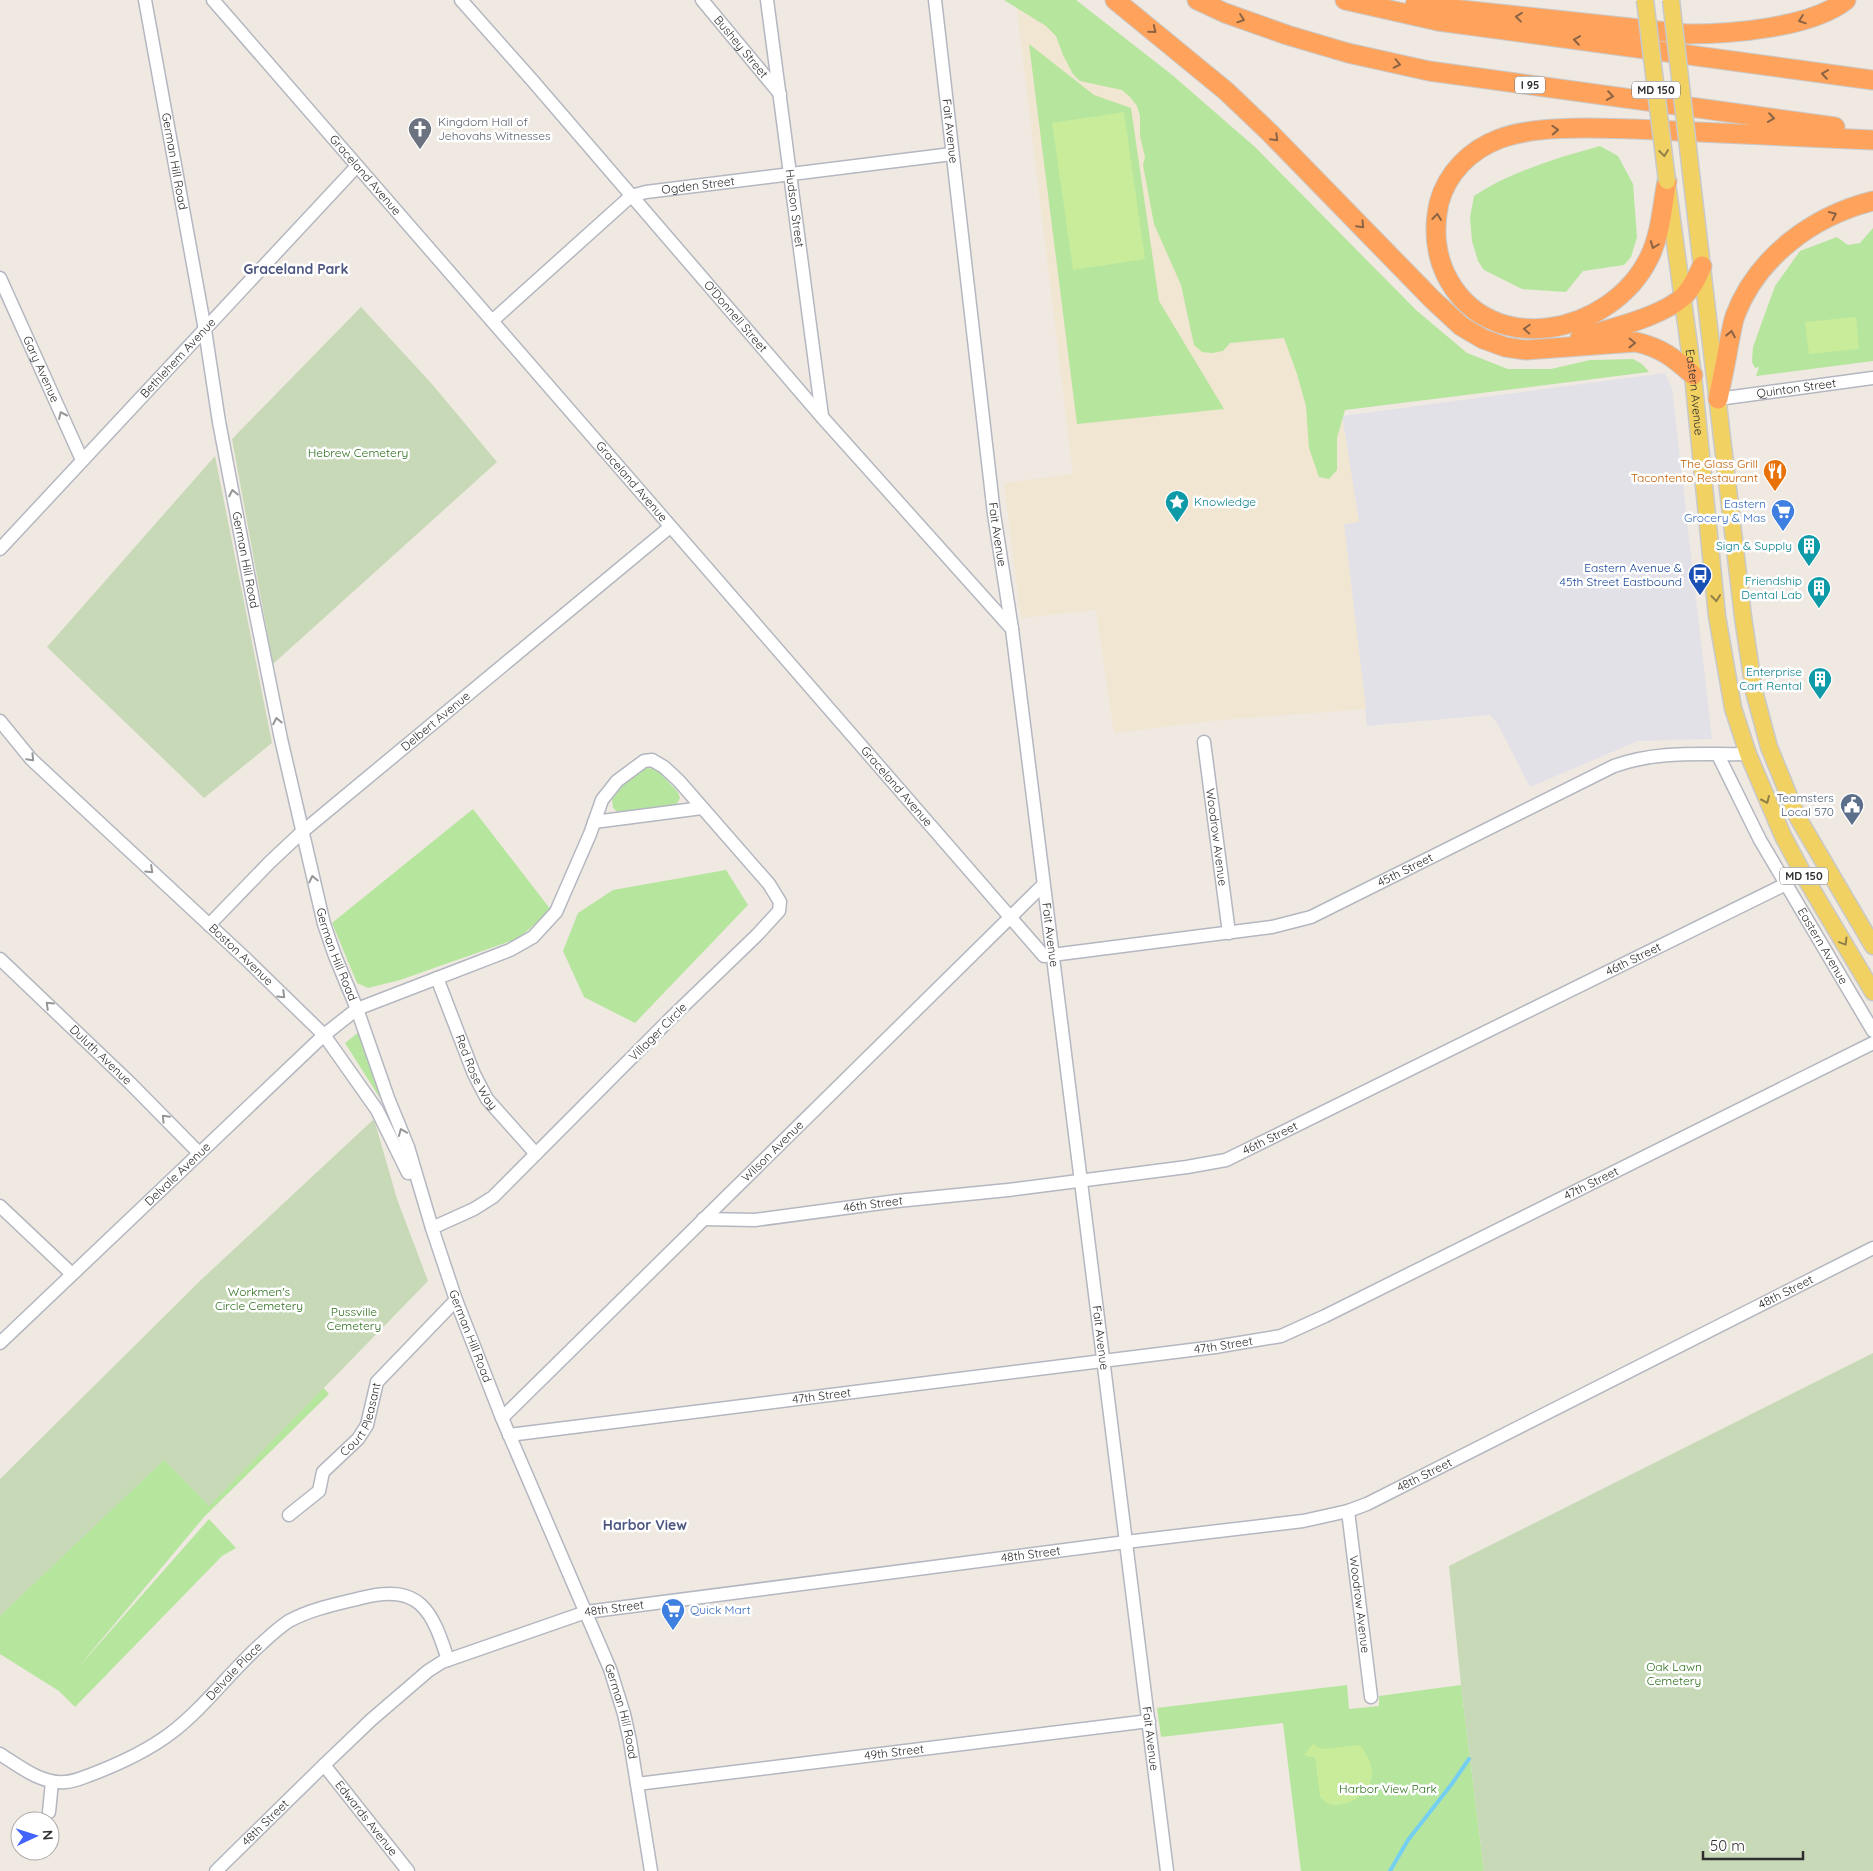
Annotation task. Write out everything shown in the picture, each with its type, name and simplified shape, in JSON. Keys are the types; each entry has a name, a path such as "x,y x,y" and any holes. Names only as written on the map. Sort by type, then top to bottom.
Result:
{"highway":[{"path":"1115,0 1232,97 1461,326 1483,339 1505,347 1526,350 1636,342 1654,346 1671,356 1694,375"},
{"name":"I 95","path":"1197,0 1225,13 1287,35 1348,53 1429,71 1873,132"},
{"path":"1345,0 1438,21 1873,80"},
{"path":"1380,0 1687,34 1728,33 1791,24 1820,14 1846,0"},
{"path":"1667,181 1657,238 1649,258 1634,280 1615,299 1592,315 1570,324 1527,330 1490,320 1468,305 1451,286 1442,266 1436,242 1436,217 1441,196 1449,178 1464,161 1479,149 1498,139 1517,133 1595,128 1873,140"},
{"path":"1718,399 1734,318 1747,291 1763,267 1784,246 1809,228 1833,214 1873,201"},
{"path":"1548,349 1668,308 1684,296 1694,285 1702,266"}],"main road":[{"name":"Eastern Avenue","path":"1645,0 1667,181 1694,375 1717,616 1733,708 1765,797 1792,854 1806,881 1873,992"},
{"name":"Eastern Avenue","path":"1670,0 1746,638 1754,691 1764,731 1787,794 1798,818 1873,946"},
{"path":"1724,658 1735,667 1749,725 1764,731"},
{"path":"1748,754 1762,758 1794,827 1819,856"}],"street":[{"name":"German Hill Road","path":"145,0 205,330 219,422 251,590 302,832 324,924 408,1147 456,1300 509,1435 599,1641 619,1698 630,1741 651,1871"},
{"name":"Graceland Avenue","path":"214,0 1010,918 1044,956 1052,955"},
{"name":"O'Donnell Street","path":"460,0 532,80 822,417 1012,629"},
{"name":"Bushey Street","path":"702,0 780,94"},
{"name":"Hudson Street","path":"767,0 822,417"},
{"name":"Fait Avenue","path":"935,0 994,514 1012,629 1167,1871"},
{"name":"Ogden Street","path":"492,321 631,196 646,192 952,154"},
{"name":"Bethlehem Avenue","path":"0,549 357,166"},
{"name":"Gary Avenue","path":"0,278 82,460"},
{"name":"Quinton Street","path":"1718,399 1873,378"},
{"name":"Delbert Avenue","path":"209,925 302,832 670,527"},
{"name":"Boston Avenue","path":"0,721 31,759 209,925 324,1036 381,1117 402,1157 432,1228"},
{"name":"Woodrow Avenue","path":"1204,742 1229,933"},
{"name":"45th Street","path":"1052,955 1272,927 1311,917 1614,766 1633,759 1666,754 1748,754"},
{"name":"Eastern Avenue","path":"1718,754 1760,840 1873,1031"},
{"name":"Villager Circle","path":"357,1009 510,950 533,937 556,912 565,895 607,791 644,761 652,760 664,767 769,884 780,902 779,911 757,935 492,1197 474,1209 432,1228"},
{"path":"594,822 702,808"},
{"name":"46th Street","path":"703,1219 755,1220 1008,1190 1195,1166 1226,1160 1786,884"},
{"name":"Wilson Avenue","path":"502,1418 1043,885"},
{"name":"Duluth Avenue","path":"0,959 130,1082 199,1153"},
{"name":"Red Rose Way","path":"437,978 474,1074 487,1099 536,1154"},
{"name":"Delvale Avenue","path":"0,1343 324,1036 357,1009"},
{"name":"47th Street","path":"509,1435 1224,1346 1262,1340 1289,1333 1873,1043"},
{"path":"0,1206 72,1274"},
{"name":"48th Street","path":"216,1871 324,1765 412,1684 442,1662 586,1612 1303,1521 1348,1511 1367,1504 1873,1248"},
{"name":"Court Pleasant","path":"289,1515 319,1491 323,1472 358,1439 367,1424 377,1382 456,1300"},
{"name":"Woodrow Avenue","path":"1348,1511 1371,1697"},
{"name":"Delvale Place","path":"52,1782 66,1782 86,1776 111,1767 153,1746 186,1719 250,1653 273,1633 287,1622 313,1611 372,1595 392,1593 403,1596 426,1608 433,1618 448,1660"},
{"name":"49th Street","path":"637,1784 1149,1721"},
{"path":"0,1754 36,1776 52,1782 49,1811"},
{"name":"Edwards Avenue","path":"324,1765 408,1871"}],"shaded area":[{"path":"1016,2 1178,91 1287,329 1342,416 1359,522 1344,524 1366,709 1219,720 1114,733 1096,610 1021,618 1004,483 1073,474"},
{"path":"1665,373 1672,388 1712,739 1638,741 1530,787 1497,723 1490,715 1367,726 1344,524 1359,522 1342,416"}],"green space":[{"path":"1004,0 1076,0 1171,74 1255,147 1416,310 1467,353 1508,369 1551,369 1590,360 1633,359 1642,364 1649,372 1345,410 1337,438 1337,470 1329,479 1319,477 1309,448 1306,406 1284,338 1230,343 1223,351 1212,353 1202,352 1194,345 1181,285 1154,224 1143,165 1145,157 1140,136 1140,116 1137,106 1122,90 1080,81 1073,74 1056,36 1046,26"},
{"path":"1029,44 1094,95 1131,108 1159,301 1224,409 1077,424"},
{"path":"1124,112 1145,259 1073,270 1052,123"},
{"path":"1600,146 1618,156 1633,184 1637,237 1631,257 1624,265 1583,271 1566,292 1522,289 1484,270 1478,261 1472,241 1470,218 1474,196 1519,172"},
{"path":"1873,228 1873,361 1756,376 1759,367 1755,368 1752,362 1753,347 1775,286 1800,251 1837,237 1848,245 1860,243"},
{"name":"Hebrew Cemetery","path":"361,307 432,384 497,462 273,664 232,439"},
{"path":"1856,317 1859,349 1809,354 1805,322"},
{"path":"215,456 272,743 204,798 47,647"},
{"path":"646,768 656,769 678,792 680,798 676,805 619,813 613,808 612,799 630,777"},
{"path":"473,809 551,910 519,938 400,980 368,988 357,983 332,923"},
{"path":"726,870 748,905 635,1023 584,997 563,951 578,913 613,890"},
{"path":"359,1032 385,1106 345,1043"},
{"name":"Workmen's Circle Cemetery","path":"374,1119 397,1199 428,1281 209,1506 164,1460 0,1616 0,1479 202,1279"},
{"name":"Oak Lawn Cemetery","path":"1873,1353 1873,1871 1484,1871 1461,1685 1449,1566"},
{"path":"320,1384 329,1394 204,1517 76,1670 209,1519 236,1548 222,1556 75,1707 59,1691 0,1654 0,1597 154,1450"},
{"name":"Harbor View Park","path":"1347,1685 1349,1709 1379,1706 1379,1696 1461,1685 1484,1871 1301,1871 1283,1723 1161,1737 1157,1708"},
{"path":"1313,1744 1322,1749 1360,1745 1371,1765 1372,1773 1368,1787 1358,1798 1336,1805 1325,1802 1320,1797 1315,1758 1304,1755"}],"waterway":[{"path":"1390,1871 1408,1840 1469,1759"}],"place":[{"name":"Kingdom Hall of Jehovahs Witnesses","path":"420,150"},
{"name":"The Glass Grill Tacontento Restaurant","path":"1775,492"},
{"name":"Knowledge","path":"1177,523"},
{"name":"Eastern Grocery & Mas","path":"1783,532"},
{"name":"Sign & Supply","path":"1809,567"},
{"name":"Eastern Avenue & 45th Street Eastbound","path":"1700,596"},
{"name":"Friendship Dental Lab","path":"1819,609"},
{"name":"Enterprise Cart Rental","path":"1820,700"},
{"name":"Teamsters Local 570","path":"1852,826"},
{"name":"Quick Mart","path":"673,1631"}],"district":[{"name":"Graceland Park","path":"296,269"},
{"name":"Harbor View","path":"645,1525"}],"park label":[{"name":"Pussville Cemetery","path":"354,1319"}]}
